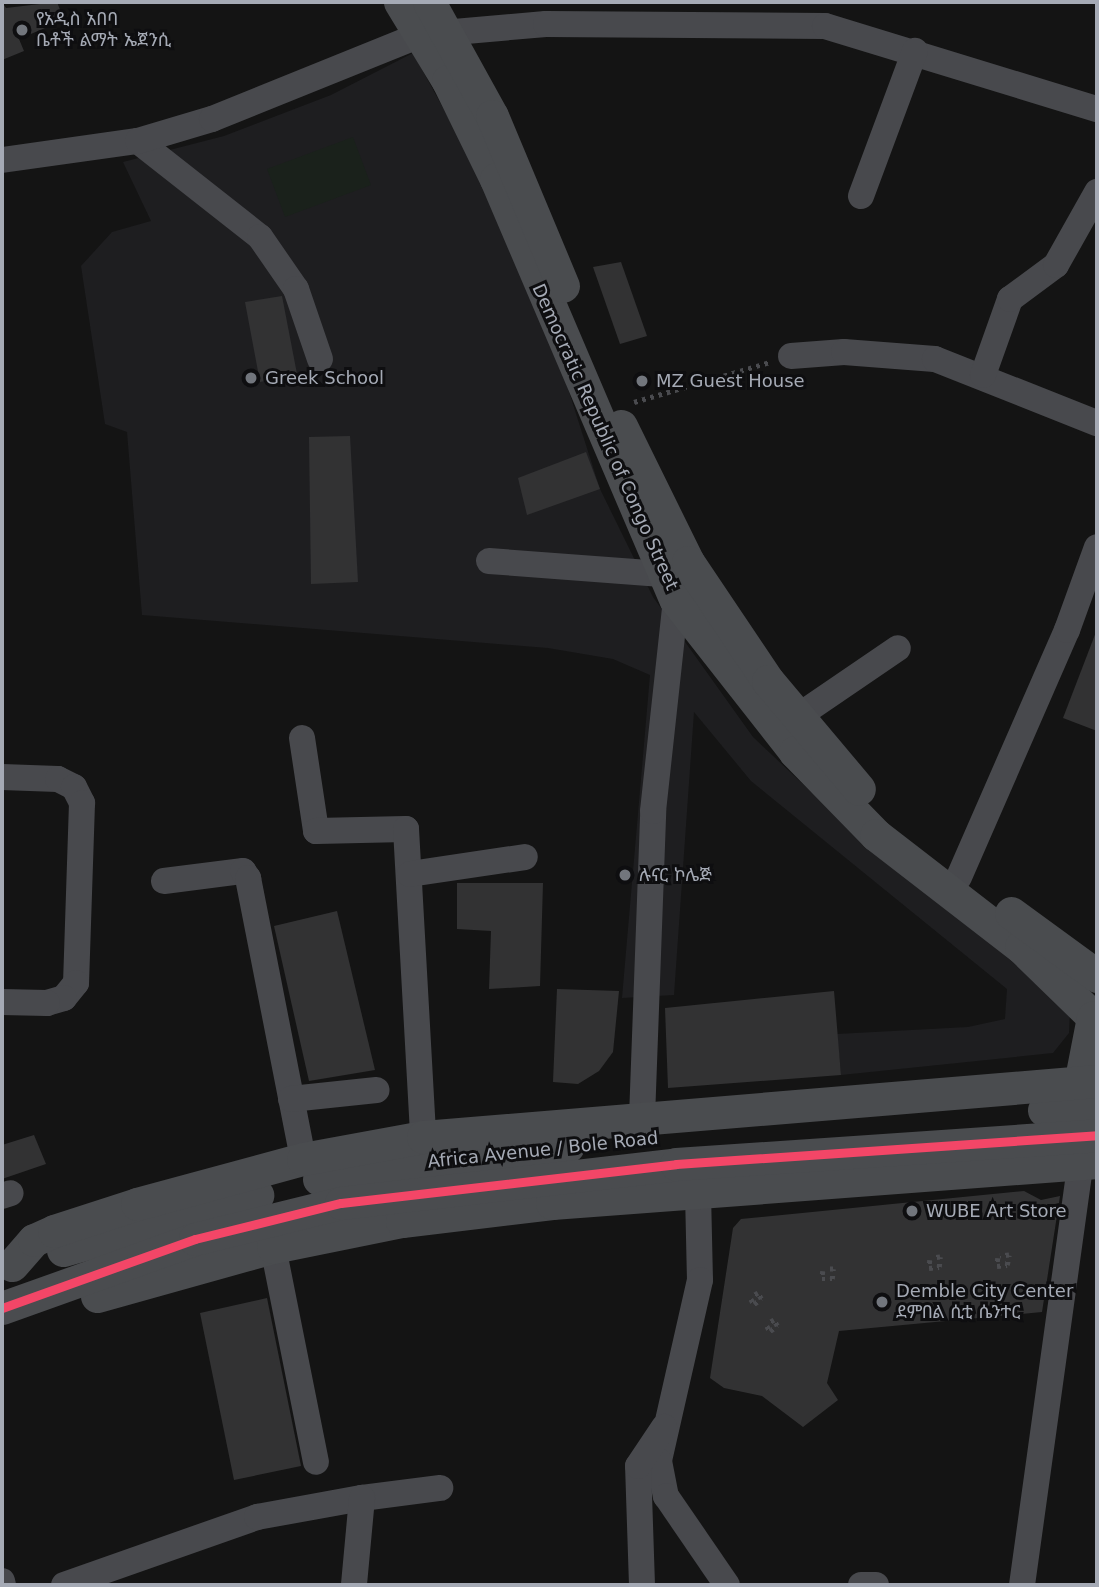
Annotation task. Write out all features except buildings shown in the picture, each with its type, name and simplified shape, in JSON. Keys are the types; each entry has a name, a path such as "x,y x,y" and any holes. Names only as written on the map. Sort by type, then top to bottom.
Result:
{"main road":[{"name":"Democratic Republic of Congo Street","path":"400,2 434,32 498,128 613,408 676,578 899,829 960,877 1061,964 1095,1019"},
{"name":"Democratic Republic of Congo Street","path":"429,2 434,32 496,179 676,578 795,752 876,835 1061,964 1097,976"},
{"path":"7,1267 34,1240 54,1231 303,1159 423,1137 642,1118 1091,1091 1095,1019"},
{"name":"Africa Avenue / Bole Road","path":"7,1267 310,1180 413,1164 602,1142 1091,1091"},
{"path":"14,1303 78,1301 273,1247 402,1221 551,1203 698,1193 1092,1152"},
{"name":"Africa Avenue / Bole Road","path":"14,1303 195,1239 341,1203 466,1184 676,1164 1092,1152"}],"street":[{"path":"2,160 39,151 138,141 304,86 434,32 546,24 825,26 915,51 1097,109"},
{"path":"861,196 915,51"},
{"path":"138,141 260,237 296,289 320,359"},
{"path":"983,375 1010,299 1056,265 1097,191"},
{"path":"791,356 893,354 935,359 983,375 1097,423"},
{"path":"960,877 1067,630 1097,547"},
{"path":"489,561 676,578 653,811 642,1118"},
{"path":"797,717 898,648"},
{"path":"302,738 316,831 406,829 411,874 423,1137"},
{"path":"2,776 58,779 74,787 82,803 76,983 64,998 47,1003 2,1002"},
{"path":"411,874 525,857"},
{"path":"164,881 243,872 248,878 303,1159"},
{"path":"291,1100 377,1090"},
{"path":"1022,1585 1092,1152"},
{"path":"698,1193 700,1279 660,1461 666,1496 727,1585"},
{"path":"273,1247 316,1462"},
{"path":"642,1585 638,1466 667,1423"},
{"path":"64,1585 257,1517 362,1498 440,1488"},
{"path":"354,1585 362,1498"},
{"path":"861,1585 876,1585"}],"path":[{"path":"613,408 791,356"}],"shaded area":[{"path":"413,53 501,214 563,373 600,489 653,597 753,737 860,838 1035,975 1070,1011 1069,1033 1053,1053 841,1075 837,1034 968,1027 1005,1019 1007,989 751,781 694,712 674,995 622,998 650,675 613,659 548,648 142,615 127,432 105,424 81,266 112,232 151,221 123,162 224,136 331,95"},
{"path":"353,137 371,185 285,217 267,169"}],"transit line":[{"path":"2,1308 195,1239 341,1203 676,1164 1097,1135"}],"place":[{"name":"የአዲስ አበባ ቤቶች ልማት ኤጀንሲ","path":"22,30"},
{"name":"Greek School","path":"251,378"},
{"name":"MZ Guest House","path":"642,381"},
{"name":"ሉናር ኮሌጅ","path":"625,875"},
{"name":"WUBE Art Store","path":"912,1211"},
{"name":"Demble City Center ደምበል ሲቲ ሴንተር","path":"882,1302"}]}
